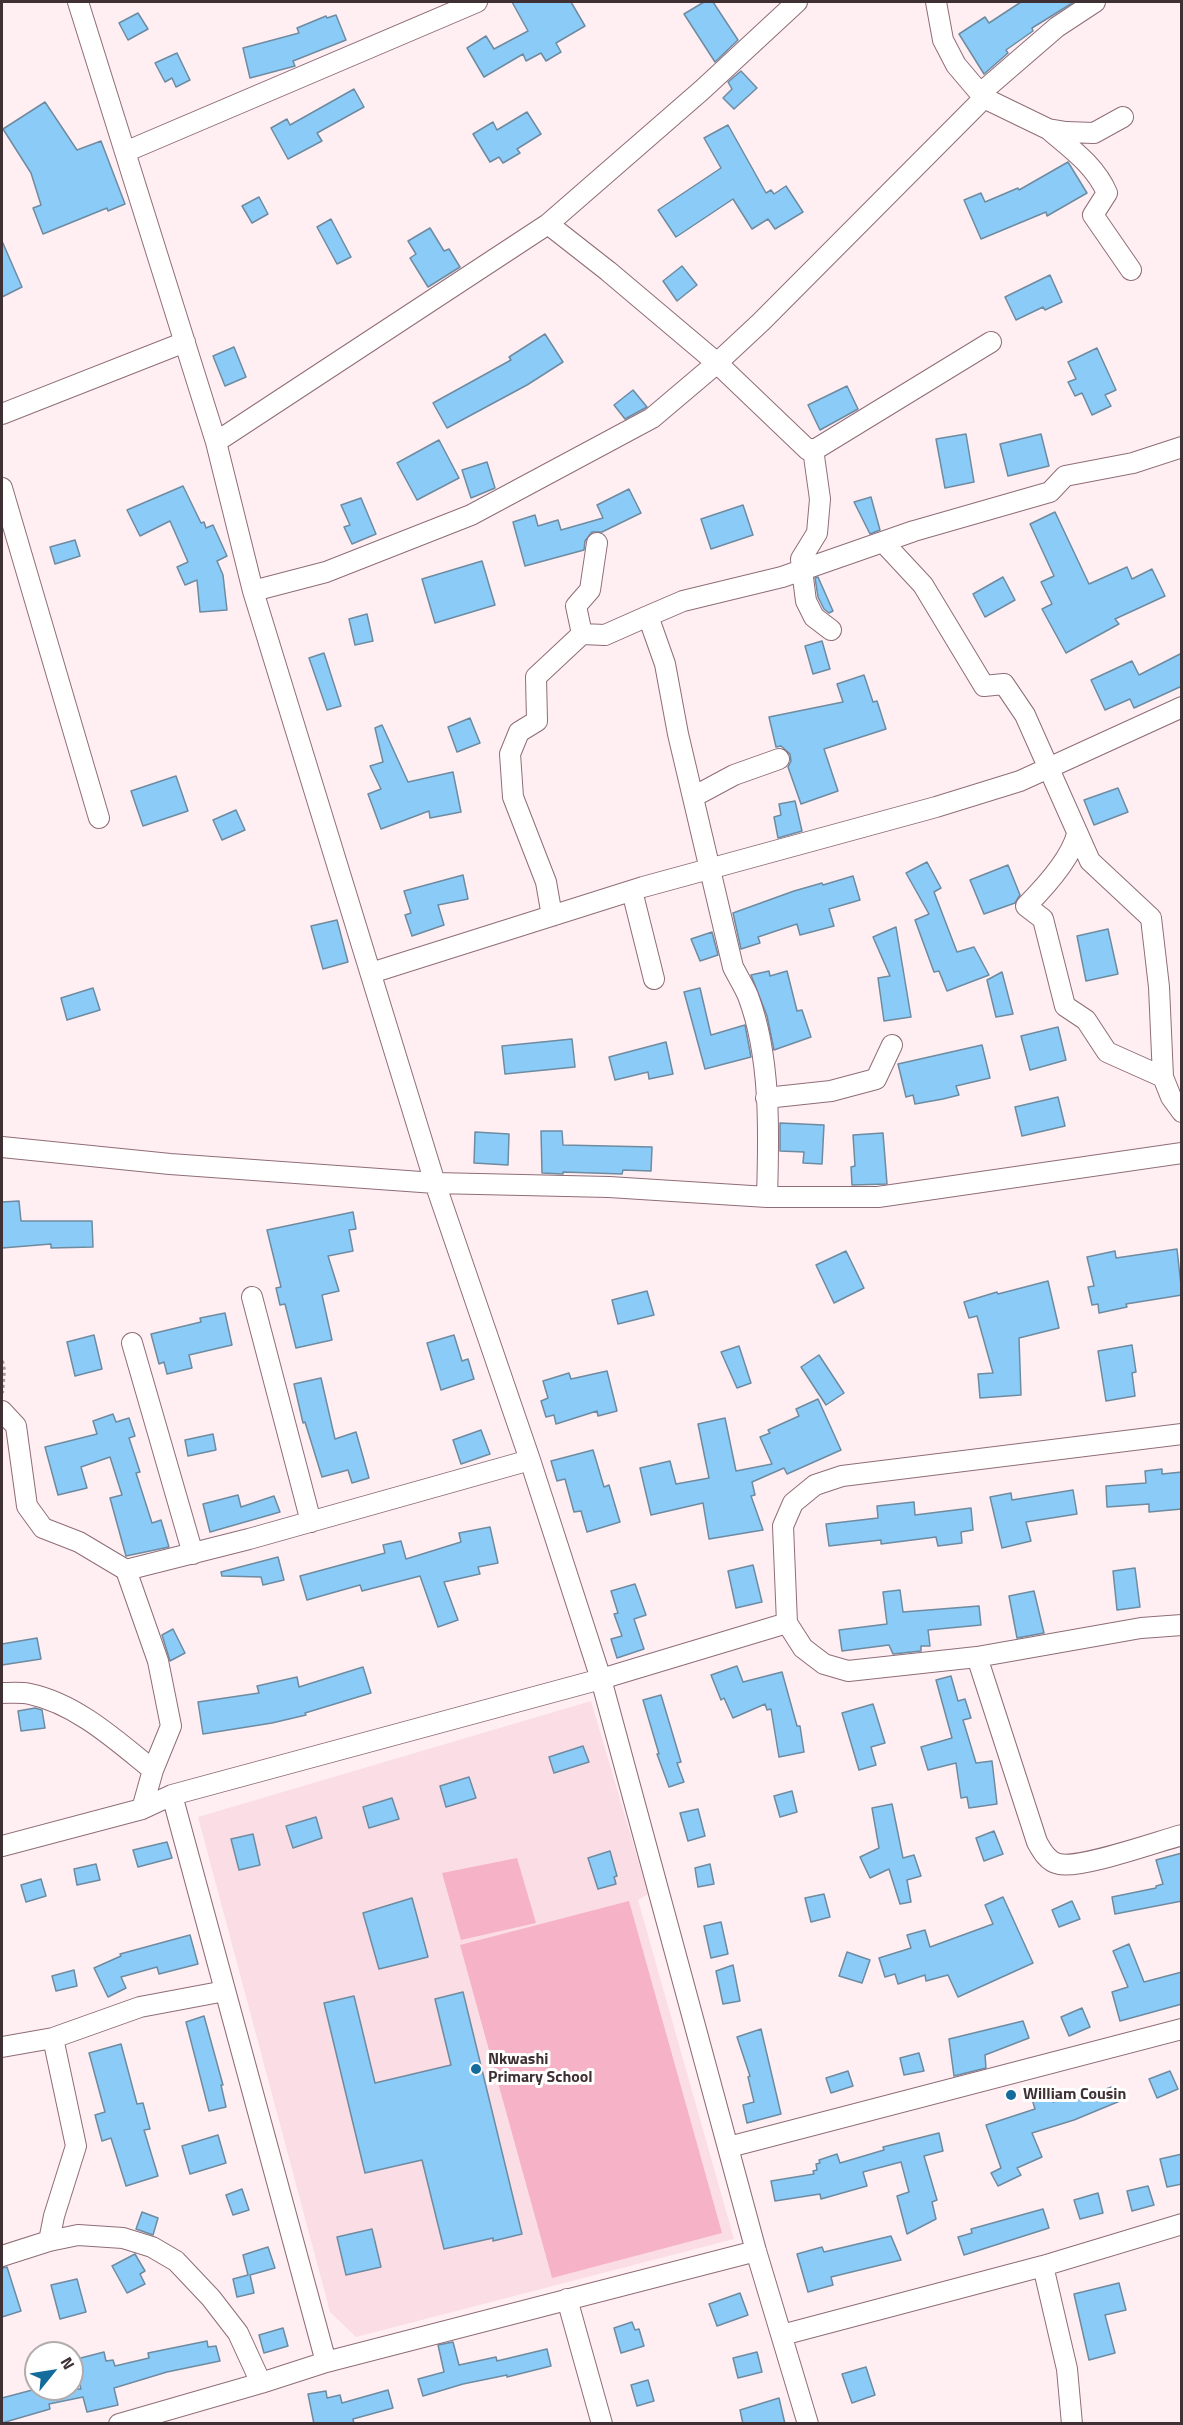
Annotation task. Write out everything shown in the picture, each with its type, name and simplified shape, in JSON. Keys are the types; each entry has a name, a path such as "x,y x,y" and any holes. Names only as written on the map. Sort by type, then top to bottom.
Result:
{"street":[{"path":"78,2 216,442 253,591 435,1183 530,1460 601,1679 756,2251 808,2424"},
{"path":"125,152 477,2"},
{"path":"216,442 548,224 702,90 797,2"},
{"path":"936,2 944,40 956,65 984,98 1048,129 1082,158 1100,178 1107,193 1094,215 1131,270"},
{"path":"253,591 326,572 471,515 652,418 717,363 984,98 984,90 1048,35 1095,2"},
{"path":"1048,129 1066,132 1094,132 1123,117"},
{"path":"548,224 608,271 717,363 800,445 808,450 991,342"},
{"path":"2,414 185,342"},
{"path":"552,916 546,882 513,797 510,754 519,732 537,721 536,677 582,634 605,635 683,601 782,577 883,542 1050,492 1065,476 1132,463 1182,447"},
{"path":"813,449 820,499 817,533 801,559 802,570 806,600 814,618 831,630"},
{"path":"2,488 99,818"},
{"path":"883,542 923,585 984,686 1004,684 1025,715 1089,861 1151,918 1159,987 1163,1077 1171,1097 1182,1112"},
{"path":"582,634 576,606 590,590 597,543"},
{"path":"648,616 665,664 678,734 734,968 748,997 764,1066 769,1134 767,1197"},
{"path":"371,973 632,891 1020,781 1182,707"},
{"path":"693,797 734,775 779,759"},
{"path":"1077,834 1074,846 1046,887 1026,906 1043,919 1065,1006 1086,1020 1107,1052 1163,1077"},
{"path":"632,891 654,979"},
{"path":"766,1098 831,1090 876,1079 892,1045"},
{"path":"2,1148 170,1164 435,1183 609,1187 767,1197 878,1197 1182,1153"},
{"path":"252,1297 311,1522"},
{"path":"132,1343 193,1554"},
{"path":"2,1411 16,1426 27,1506 43,1528 79,1542 126,1570 158,1661 171,1726 153,1770 142,1809"},
{"path":"1182,1434 842,1476 815,1485 794,1503 783,1526 787,1623 803,1648 824,1664 848,1671 977,1657 1141,1628 1182,1625"},
{"path":"126,1570 311,1522 530,1460"},
{"path":"2,1846 142,1809 172,1795 601,1679 787,1623"},
{"path":"977,1657 1037,1842 1045,1856 1057,1864 1076,1865 1182,1835"},
{"path":"2,1693 29,1694 60,1704 107,1733 153,1770"},
{"path":"172,1795 326,2362"},
{"path":"2,2047 53,2038 140,2007 225,1991"},
{"path":"729,2147 1182,2029"},
{"path":"49,2241 54,2216 76,2146 53,2038"},
{"path":"782,2335 1043,2265 1182,2224"},
{"path":"2,2256 49,2241 78,2235 123,2238 152,2247 176,2261 211,2298 238,2333 261,2384"},
{"path":"119,2424 261,2384 326,2362 756,2251"},
{"path":"1043,2265 1067,2369 1072,2424"},
{"path":"567,2299 602,2424"}],"path":[{"path":"2,1361 4,1370 2,1395"}],"shaded area":[{"name":"Nkwashi Primary School","path":"591,1701 648,1894 638,1900 734,2239 356,2337 330,2312 198,1817"},
{"path":"517,1858 536,1923 461,1940 442,1873"},
{"path":"629,1901 722,2233 552,2278 460,1945"}],"building":[{"path":"512,2 571,2 585,26 556,43 561,52 546,61 541,53 526,61 523,54 484,77 467,48 486,36 494,49 528,31"},
{"path":"704,2 713,2 738,40 715,62 684,14"},
{"path":"1021,2 1074,2 1032,28 1033,31 1006,50 1008,53 984,74 959,34 985,17 989,23"},
{"path":"138,13 148,29 128,40 119,23"},
{"path":"336,15 346,40 293,61 295,66 250,78 243,48 299,33 297,28 326,16 327,18"},
{"path":"177,53 190,80 176,87 172,78 165,82 155,63"},
{"path":"741,71 757,88 734,109 723,98 732,89 728,82"},
{"path":"354,89 364,107 317,133 322,141 288,159 271,128 287,119 290,125"},
{"path":"45,102 77,150 101,141 125,204 108,211 107,208 43,234 33,208 41,205 31,173 3,129"},
{"path":"527,112 541,134 517,149 520,153 503,163 499,157 490,162 473,134 493,122 497,130"},
{"path":"728,125 766,193 771,190 774,194 786,186 803,212 775,229 768,219 752,229 733,199 676,237 658,210 721,168 704,138"},
{"path":"1068,162 1087,193 1047,216 1046,212 981,239 964,200 981,193 985,202 1018,188 1019,190"},
{"path":"259,197 268,214 252,223 242,206"},
{"path":"331,219 351,257 337,264 317,227"},
{"path":"430,228 444,251 449,249 460,267 428,287 410,258 416,254 408,241"},
{"path":"2,241 22,287 2,297"},
{"path":"682,266 697,285 677,301 663,281"},
{"path":"1050,275 1062,302 1045,310 1043,307 1016,320 1005,297"},
{"path":"545,334 563,362 527,385 447,428 433,403 511,360 509,357"},
{"path":"234,347 246,377 225,386 213,356"},
{"path":"1097,348 1116,390 1105,395 1111,406 1092,415 1082,393 1075,396 1068,382 1076,379 1068,362"},
{"path":"847,386 858,409 820,430 808,405"},
{"path":"633,390 647,407 625,419 614,405"},
{"path":"966,434 974,482 945,488 936,439"},
{"path":"1041,434 1049,466 1008,476 1000,444"},
{"path":"439,440 459,478 417,500 397,463"},
{"path":"487,462 495,488 471,498 462,470"},
{"path":"183,486 201,523 204,522 206,528 213,525 227,556 217,561 223,575 227,610 200,612 197,580 185,585 177,567 188,562 170,521 140,536 127,510"},
{"path":"629,489 641,513 602,532 592,532 585,541 584,550 525,566 513,522 535,515 538,526 558,520 561,530 603,518 597,505"},
{"path":"871,497 880,530 870,534 854,502"},
{"path":"361,498 376,534 352,544 344,527 350,525 341,505"},
{"path":"743,505 753,535 711,549 701,519"},
{"path":"1055,512 1089,584 1127,567 1132,579 1152,569 1165,596 1115,619 1119,624 1066,653 1042,609 1052,604 1041,582 1054,576 1030,524"},
{"path":"75,540 80,556 55,564 50,547"},
{"path":"482,561 495,605 435,623 422,579"},
{"path":"818,577 833,611 829,613 824,609 818,597 815,578"},
{"path":"1003,577 1015,600 985,617 973,594"},
{"path":"367,614 373,641 355,645 349,619"},
{"path":"822,641 830,669 813,674 805,646"},
{"path":"324,653 341,706 327,710 309,658"},
{"path":"1182,653 1182,686 1134,708 1130,699 1105,710 1091,680 1132,661 1139,675"},
{"path":"864,675 873,702 877,701 886,729 824,749 838,791 801,804 788,767 791,761 790,754 781,746 776,747 769,717 843,702 837,684"},
{"path":"470,718 480,743 457,752 448,727"},
{"path":"382,725 408,782 453,772 461,812 430,818 429,811 381,829 368,794 381,789 370,766 383,762 375,728"},
{"path":"176,776 188,811 143,826 131,791"},
{"path":"1118,788 1128,812 1094,825 1084,800"},
{"path":"795,801 802,831 778,838 774,817 781,815 779,804"},
{"path":"236,810 245,830 222,840 213,820"},
{"path":"927,862 941,888 934,892 957,952 974,947 989,975 947,991 939,971 934,972 915,920 929,914 906,873"},
{"path":"1008,865 1020,895 1015,903 984,914 970,880"},
{"path":"463,875 468,899 438,905 444,925 412,936 405,915 411,913 404,891"},
{"path":"853,876 860,900 829,909 834,926 800,935 797,924 758,937 760,943 741,949 733,913 794,891"},
{"path":"337,920 348,962 323,969 311,926"},
{"path":"896,927 911,1017 884,1021 878,978 890,976 873,937"},
{"path":"1108,929 1118,974 1086,981 1077,936"},
{"path":"712,932 718,955 700,961 691,939"},
{"path":"769,971 770,976 787,971 797,1011 802,1010 811,1037 774,1050 767,1016 751,975"},
{"path":"1002,972 1013,1014 996,1017 987,980"},
{"path":"93,988 100,1010 67,1020 61,998"},
{"path":"700,988 711,1035 745,1025 751,1057 705,1069 684,992"},
{"path":"1058,1027 1066,1060 1030,1070 1021,1036"},
{"path":"572,1039 575,1067 505,1074 502,1046"},
{"path":"666,1042 673,1074 649,1079 648,1072 615,1080 609,1057"},
{"path":"982,1045 990,1078 956,1086 959,1095 943,1099 915,1104 913,1095 906,1097 898,1064"},
{"path":"1058,1097 1065,1126 1022,1136 1015,1107"},
{"path":"780,1123 824,1125 822,1164 803,1163 804,1152 780,1151"},
{"path":"541,1131 562,1131 563,1145 652,1147 651,1171 623,1170 622,1174 542,1173"},
{"path":"475,1132 509,1134 508,1165 474,1163"},
{"path":"883,1133 887,1184 852,1185 851,1167 855,1166 853,1135"},
{"path":"19,1201 21,1221 92,1221 93,1247 51,1248 51,1244 2,1248 2,1202"},
{"path":"353,1212 356,1229 349,1230 353,1251 328,1256 339,1291 322,1295 332,1340 296,1348 285,1304 280,1305 276,1288 281,1287 267,1230"},
{"path":"1177,1249 1182,1295 1126,1304 1127,1307 1099,1313 1098,1304 1092,1305 1088,1287 1094,1286 1087,1257 1115,1251 1116,1258"},
{"path":"846,1251 864,1288 834,1303 816,1265"},
{"path":"1048,1281 1059,1328 1019,1338 1021,1395 980,1398 978,1374 993,1373 977,1316 969,1318 964,1302"},
{"path":"647,1291 654,1315 618,1324 612,1300"},
{"path":"225,1313 232,1345 189,1355 192,1368 167,1374 164,1362 159,1364 151,1334 201,1322 200,1318"},
{"path":"94,1335 102,1369 75,1376 67,1342"},
{"path":"454,1335 462,1361 468,1359 474,1379 441,1390 427,1343"},
{"path":"1132,1345 1136,1372 1132,1373 1135,1396 1106,1401 1098,1351"},
{"path":"739,1346 751,1383 737,1388 721,1352"},
{"path":"819,1355 844,1393 826,1405 801,1367"},
{"path":"607,1371 617,1411 598,1416 597,1411 556,1424 554,1415 546,1417 541,1401 548,1398 543,1381 569,1373 571,1379"},
{"path":"321,1378 335,1439 356,1432 369,1478 352,1483 348,1470 322,1477 305,1422 303,1423 294,1384"},
{"path":"818,1399 841,1450 787,1474 784,1468 752,1482 755,1495 751,1496 763,1530 709,1539 703,1503 651,1515 640,1468 670,1461 676,1484 709,1478 698,1424 725,1418 736,1471 772,1464 760,1437 770,1433 768,1430 799,1416 796,1409"},
{"path":"113,1414 116,1422 129,1418 135,1436 129,1438 140,1472 136,1473 152,1523 161,1520 169,1547 126,1556 110,1498 122,1495 110,1457 81,1467 87,1488 58,1495 45,1447 97,1434 93,1421"},
{"path":"481,1430 490,1454 461,1464 453,1440"},
{"path":"213,1434 216,1450 188,1456 185,1440"},
{"path":"593,1450 604,1487 609,1485 620,1522 587,1532 581,1511 574,1512 565,1479 557,1481 551,1461"},
{"path":"1162,1469 1162,1474 1182,1472 1182,1509 1149,1512 1149,1504 1107,1507 1106,1486 1146,1483 1145,1471"},
{"path":"1073,1490 1077,1514 1026,1522 1031,1541 1002,1548 990,1497 1011,1493 1012,1500"},
{"path":"238,1495 241,1507 274,1496 280,1512 210,1532 203,1504"},
{"path":"914,1502 915,1515 971,1508 973,1530 961,1532 962,1543 938,1546 936,1537 881,1544 881,1540 829,1546 826,1524 878,1518 877,1506"},
{"path":"490,1527 498,1563 478,1567 480,1574 444,1582 458,1620 438,1627 420,1576 362,1591 360,1585 307,1600 300,1576 385,1553 383,1545 401,1541 406,1559 461,1542 459,1533"},
{"path":"278,1557 284,1580 263,1585 261,1577 222,1576 221,1572"},
{"path":"753,1565 762,1602 736,1608 728,1571"},
{"path":"1135,1568 1140,1607 1117,1610 1113,1571"},
{"path":"635,1584 646,1615 634,1619 644,1649 617,1658 611,1639 622,1636 614,1614 618,1613 611,1591"},
{"path":"900,1590 903,1612 979,1606 981,1625 928,1630 930,1646 921,1646 921,1651 893,1654 889,1645 842,1651 839,1630 887,1624 883,1592"},
{"path":"1034,1591 1044,1633 1017,1638 1009,1596"},
{"path":"173,1629 185,1653 170,1661 162,1635"},
{"path":"37,1638 41,1659 2,1665 2,1644"},
{"path":"737,1666 743,1682 782,1672 797,1726 800,1726 804,1752 779,1757 771,1709 767,1710 765,1704 733,1718 724,1698 721,1700 711,1675"},
{"path":"363,1667 371,1693 305,1713 306,1715 203,1734 198,1702 259,1693 257,1686 297,1677 299,1687"},
{"path":"951,1676 958,1701 965,1699 971,1718 963,1720 976,1763 992,1761 997,1804 969,1808 967,1797 961,1798 956,1763 928,1770 921,1747 952,1738 936,1680"},
{"path":"661,1695 681,1762 677,1763 684,1782 669,1787 657,1754 659,1754 643,1700"},
{"path":"873,1704 885,1743 871,1747 876,1765 859,1770 842,1713"},
{"path":"35,1708 42,1710 45,1728 21,1731 18,1711"},
{"path":"583,1746 589,1762 554,1773 549,1757"},
{"path":"469,1777 476,1798 446,1807 440,1786"},
{"path":"792,1791 797,1812 780,1817 774,1796"},
{"path":"392,1798 399,1819 369,1828 363,1807"},
{"path":"892,1804 903,1858 914,1855 921,1876 907,1880 911,1902 900,1904 889,1869 870,1878 860,1857 879,1848 872,1808"},
{"path":"698,1809 705,1836 688,1841 680,1813"},
{"path":"316,1817 322,1838 293,1848 286,1826"},
{"path":"994,1831 1003,1854 984,1861 976,1838"},
{"path":"253,1834 260,1865 239,1870 231,1839"},
{"path":"167,1842 172,1858 138,1867 133,1850"},
{"path":"610,1851 617,1876 614,1877 616,1884 598,1889 588,1858"},
{"path":"1182,1853 1182,1901 1115,1914 1112,1897 1156,1888 1163,1884 1156,1860"},
{"path":"96,1864 100,1880 77,1885 74,1869"},
{"path":"710,1864 714,1884 698,1887 695,1868"},
{"path":"41,1879 46,1896 26,1902 21,1885"},
{"path":"824,1894 830,1917 811,1922 805,1898"},
{"path":"1003,1897 1033,1963 958,1997 948,1975 926,1981 925,1975 898,1984 895,1974 885,1977 879,1958 911,1948 907,1935 925,1930 930,1947 993,1924 985,1905"},
{"path":"412,1898 428,1957 379,1969 363,1913"},
{"path":"1072,1901 1080,1919 1059,1927 1052,1910"},
{"path":"721,1922 728,1954 711,1958 704,1926"},
{"path":"190,1935 198,1964 159,1974 157,1967 121,1977 126,1988 108,1997 94,1968 121,1956 120,1954"},
{"path":"1129,1944 1144,1982 1182,1972 1182,2004 1120,2021 1112,1992 1128,1987 1113,1951"},
{"path":"847,1952 870,1960 862,1983 839,1976"},
{"path":"733,1965 740,2001 723,2004 716,1971"},
{"path":"74,1970 77,1986 56,1991 52,1976"},
{"path":"463,1992 522,2234 444,2249 422,2160 365,2173 324,2003 354,1996 375,2083 451,2065 435,1999"},
{"path":"1082,2008 1090,2027 1069,2036 1061,2017"},
{"path":"204,2016 223,2085 221,2085 226,2107 209,2111 186,2022"},
{"path":"1023,2021 1029,2038 985,2055 986,2068 954,2076 949,2039"},
{"path":"761,2029 781,2114 747,2123 743,2105 754,2102 748,2077 750,2076 737,2037"},
{"path":"121,2044 137,2104 143,2103 150,2129 144,2130 158,2176 126,2186 111,2138 102,2141 95,2115 105,2112 89,2053"},
{"path":"919,2053 924,2071 904,2075 900,2058"},
{"path":"848,2071 853,2086 831,2093 826,2078"},
{"path":"1170,2071 1178,2089 1157,2098 1149,2079"},
{"path":"1114,2086 1120,2101 1074,2120 1032,2133 1042,2157 1017,2168 1021,2175 998,2186 991,2173 1001,2168 986,2125 1035,2109 1032,2099 1050,2093 1053,2102 1073,2096 1075,2101"},
{"path":"939,2133 943,2151 924,2156 937,2200 932,2202 936,2219 907,2234 897,2196 909,2192 901,2162 863,2172 867,2186 821,2199 820,2194 775,2201 771,2181 814,2174 813,2171 817,2170 816,2164 820,2163 819,2160 837,2154 840,2163 884,2150 883,2147"},
{"path":"218,2135 226,2163 190,2174 182,2146"},
{"path":"1182,2154 1182,2184 1167,2187 1160,2159"},
{"path":"1148,2186 1154,2205 1132,2211 1127,2191"},
{"path":"242,2189 249,2210 233,2215 226,2195"},
{"path":"1098,2193 1103,2213 1080,2219 1074,2200"},
{"path":"1043,2209 1049,2228 964,2255 958,2237 972,2233 971,2229"},
{"path":"142,2212 158,2218 153,2235 136,2229"},
{"path":"372,2229 381,2267 346,2275 337,2237"},
{"path":"891,2236 901,2260 831,2277 833,2285 808,2292 797,2254 822,2247 824,2252"},
{"path":"268,2247 275,2268 250,2275 254,2293 237,2297 233,2279 248,2275 243,2255"},
{"path":"135,2254 145,2271 140,2274 145,2284 127,2293 112,2266"},
{"path":"7,2267 21,2311 2,2317 2,2268"},
{"path":"77,2279 86,2312 60,2319 51,2285"},
{"path":"1119,2283 1126,2310 1105,2315 1115,2353 1089,2360 1074,2294"},
{"path":"740,2293 748,2315 717,2326 709,2304"},
{"path":"632,2322 635,2330 639,2329 644,2346 621,2353 614,2328"},
{"path":"283,2328 288,2346 264,2353 259,2335"},
{"path":"207,2341 208,2347 216,2346 220,2361 167,2372 114,2388 118,2405 87,2412 84,2401 84,2357 104,2352 106,2361 113,2360 115,2366 149,2358 148,2353"},
{"path":"453,2342 459,2365 496,2357 497,2361 547,2349 551,2366 507,2377 507,2375 463,2384 423,2396 418,2379 444,2372 438,2345"},
{"path":"757,2352 762,2372 738,2378 733,2358"},
{"path":"866,2367 875,2395 852,2403 842,2374"},
{"path":"648,2380 654,2401 637,2406 631,2385"},
{"path":"388,2390 393,2408 353,2419 354,2424 314,2424 308,2394 326,2391 327,2398 340,2395 342,2403"},
{"path":"24,2392 24,2401 64,2401 49,2404 50,2409 2,2423 2,2398"},
{"path":"779,2398 785,2424 743,2424 740,2410"}],"place":[{"name":"Nkwashi Primary School","path":"476,2069"},
{"name":"William Cousin","path":"1011,2095"}]}
